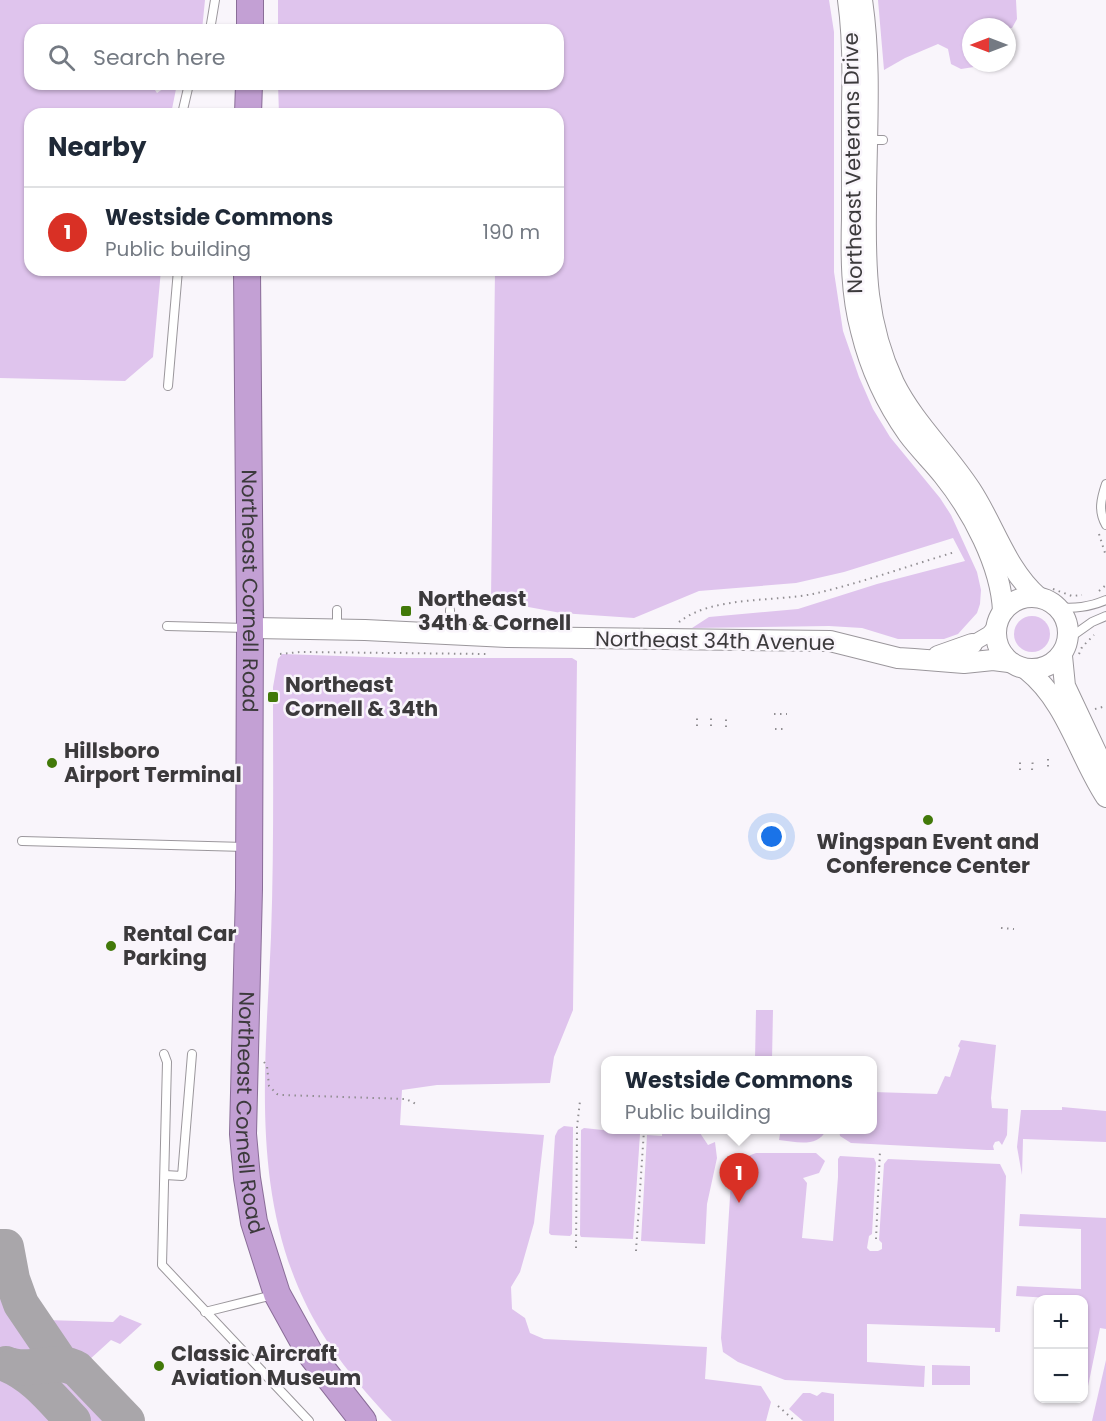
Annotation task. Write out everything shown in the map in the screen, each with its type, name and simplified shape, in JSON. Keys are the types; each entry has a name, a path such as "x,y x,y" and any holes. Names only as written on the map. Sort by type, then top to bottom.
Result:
{"highway":[{"path":"250,0 250,24"},
{"path":"248,108 249,90"},
{"name":"Northeast Cornell Road","path":"247,276 249,848 243,1134 254,1222 277,1294 309,1352 363,1421"}],"street":[{"name":"Northeast Veterans Drive","path":"848,0 862,140 866,269 870,308 881,350 895,385 924,430 970,489 1017,575 1042,591"},
{"name":"Northeast Veterans Drive","path":"862,0 866,33 853,289 856,309 867,352 883,391 901,423 955,490 971,515 1000,582 1000,619"},
{"path":"1106,773 1065,687 1069,651 1066,621 1042,591 1017,600 1000,619 998,645 1002,654 1040,680 1051,694 1106,797"},
{"name":"Northeast 34th Avenue","path":"927,660 972,644 989,634 1000,619"},
{"name":"Northeast 34th Avenue","path":"250,628 337,620 450,634 831,641 898,658 964,663 993,660 1018,666"},
{"path":"1018,666 1047,667 1069,651"}],"lane":[{"path":"211,24 215,0"},
{"path":"183,108 188,90"},
{"path":"168,386 177,276"},
{"path":"1106,484 1100,509 1106,525"},
{"path":"1056,606 1072,609 1087,607 1106,600"},
{"path":"450,610 450,634"},
{"path":"1069,651 1092,622 1106,616"},
{"path":"167,626 250,628"},
{"path":"22,841 249,848"},
{"path":"164,1054 167,1062 162,1265 309,1421"},
{"path":"165,1176 182,1176 192,1054"},
{"path":"205,1312 277,1294"}],"path":[{"path":"662,639 683,620 700,611 720,606 816,593 955,552"},
{"path":"1099,591 1106,585"},
{"path":"1042,591 1072,596 1089,595"},
{"path":"1069,651 1082,647 1097,632"},
{"path":"1090,711 1106,706"},
{"path":"774,714 787,714"},
{"path":"697,715 697,726"},
{"path":"711,716 711,726"},
{"path":"726,716 726,727"},
{"path":"775,729 787,729"},
{"path":"1020,758 1020,770"},
{"path":"1032,770 1033,758"},
{"path":"1048,759 1048,771"},
{"path":"1001,928 1014,929"},
{"path":"262,1060 267,1066 268,1086 277,1094 406,1099 416,1104"},
{"path":"576,1248 577,1127 580,1101"},
{"path":"636,1251 644,1134"},
{"path":"876,1239 880,1151"},
{"path":"778,1407 795,1421"}],"shaded area":[{"path":"0,0 205,0 203,24 24,24 24,90 155,90 157,93 161,90 176,90 172,108 24,108 24,276 160,276 153,357 125,381 0,378"},
{"path":"278,0 829,0 834,32 834,272 843,331 873,409 890,437 940,498 951,515 977,572 981,590 977,613 958,634 944,639 898,639 862,628 829,626 692,628 709,617 798,609 877,584 965,561 953,538 844,572 796,583 699,591 634,618 561,613 491,600 495,276 564,276 564,108 279,108 278,90 564,90 564,24 278,24"},
{"path":"878,0 1016,0 1017,19 1016,21 1016,18 962,18 962,69 951,64 948,49 938,44 884,70"},
{"path":"1032,616 1045,621 1050,634 1045,647 1032,652 1019,647 1014,634 1019,621"},
{"path":"282,654 398,658 572,658 577,661 573,1010 554,1057 550,1083 437,1085 402,1090 400,1125 544,1135 534,1223 520,1272 511,1287 512,1309 525,1318 530,1333 544,1339 707,1347 705,1379 761,1386 771,1402 766,1421 392,1421 332,1349 312,1317 287,1257 275,1212 265,1122 266,1029 273,875 273,687 278,659"},
{"path":"756,1010 773,1010 772,1056 755,1056"},
{"path":"961,1040 996,1045 991,1098 992,1108 1008,1109 1007,1135 1002,1145 999,1141 995,1142 994,1150 987,1150 851,1143 840,1136 840,1134 877,1134 877,1092 937,1094 945,1076 950,1077 960,1048 958,1046"},
{"path":"1062,1107 1106,1111 1106,1142 1023,1139 1022,1175 1017,1147 1021,1110 1062,1110"},
{"path":"564,1126 573,1127 572,1234 570,1236 549,1233 555,1136"},
{"path":"584,1128 601,1130 601,1134 640,1134 633,1239 581,1237 580,1235 581,1130"},
{"path":"662,1134 701,1134 708,1145 715,1142 717,1158 707,1204 705,1244 641,1241 647,1135 662,1136"},
{"path":"780,1134 823,1134 812,1142 799,1142 779,1140"},
{"path":"756,1153 816,1153 825,1161 819,1173 803,1178 807,1183 802,1238 833,1241 838,1159 840,1156 874,1158 876,1163 872,1234 869,1236 867,1248 870,1251 882,1249 882,1243 879,1240 884,1164 888,1159 1000,1164 1006,1176 1000,1332 995,1332 995,1328 867,1324 867,1362 925,1366 924,1387 785,1380 738,1362 723,1352 721,1338 731,1181 738,1163"},
{"path":"1020,1214 1106,1218 1106,1329 1100,1328 1088,1386 1088,1295 1016,1296 1017,1286 1081,1289 1081,1229 1019,1226"},
{"path":"0,1276 12,1310 40,1350 40,1354 24,1359 0,1350"},
{"path":"120,1315 142,1324 120,1344 111,1340 89,1360 67,1352 41,1319 42,1317 46,1320 113,1322"},
{"path":"1106,1360 1106,1421 1092,1421"},
{"path":"932,1365 970,1366 970,1385 932,1385"},
{"path":"0,1371 26,1383 63,1421 0,1421"},
{"path":"56,1376 80,1388 111,1421 84,1421 42,1379"},
{"path":"822,1392 834,1394 834,1421 803,1421 789,1409 803,1393 817,1396"}],"taxiway":[{"path":"0,1247 6,1247 12,1279 21,1304 61,1363"},
{"path":"6,1364 34,1381 73,1421"},
{"path":"13,1366 62,1364 77,1369 127,1421"}],"place":[{"name":"Northeast 34th & Cornell","path":"406,611"},
{"name":"Northeast Cornell & 34th","path":"273,697"},
{"name":"Hillsboro Airport Terminal","path":"52,763"},
{"name":"Wingspan Event and Conference Center","path":"928,820"},
{"name":"Rental Car Parking","path":"111,946"},
{"name":"Westside Commons","path":"739,1203"},
{"name":"Classic Aircraft Aviation Museum","path":"159,1366"}]}
